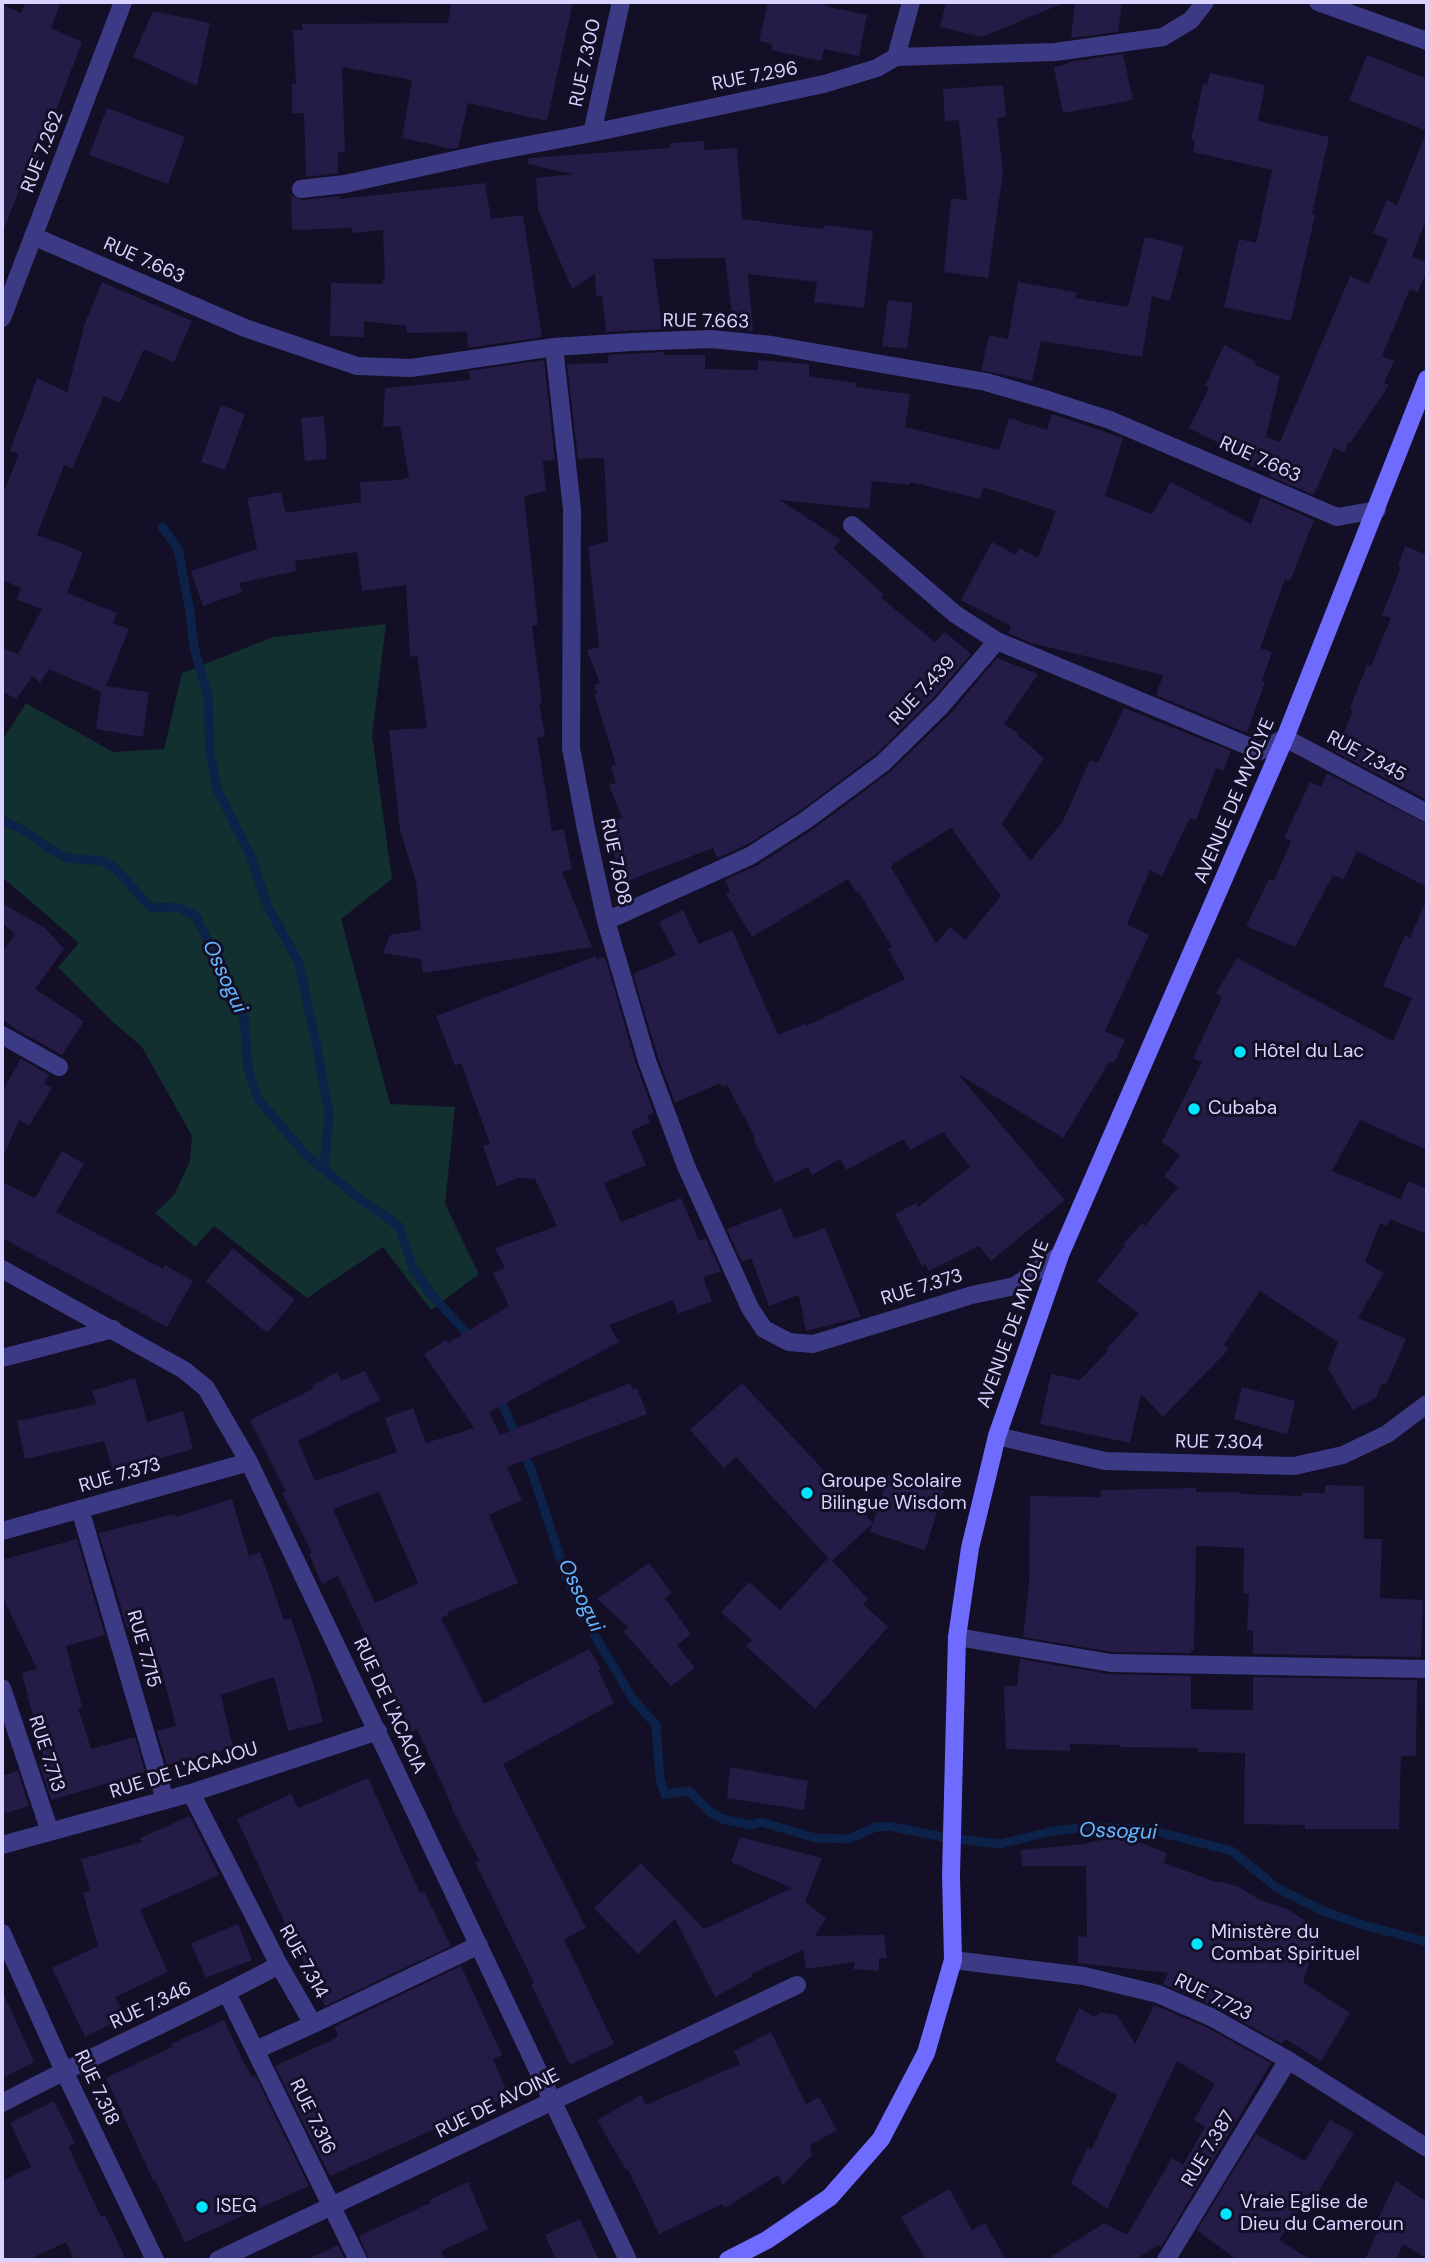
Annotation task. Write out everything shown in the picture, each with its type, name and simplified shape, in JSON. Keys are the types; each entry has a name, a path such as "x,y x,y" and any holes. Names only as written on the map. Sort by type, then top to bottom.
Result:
{"main road":[{"name":"AVENUE DE MVOLYE","path":"729,2260 767,2240 830,2197 881,2139 926,2053 953,1960 951,1875 957,1637 970,1548 997,1436 1060,1255 1285,738 1427,379"}],"street":[{"name":"RUE 7.262","path":"2,318 123,2"},
{"name":"RUE 7.300","path":"592,134 621,2"},
{"path":"896,57 911,2"},
{"name":"RUE 7.296","path":"301,189 345,184 824,85 877,68 896,57 1055,52 1163,37 1191,20 1205,2"},
{"path":"1318,2 1427,41"},
{"name":"RUE 7.663","path":"33,236 245,328 357,366 411,368 554,347 711,339 772,345 986,382 1111,420 1337,517 1377,510"},
{"name":"RUE 7.608","path":"554,347 572,509 571,748 606,921 647,1061 686,1166 750,1308 764,1329 789,1342"},
{"path":"852,525 955,614 997,641 1260,751 1285,738"},
{"name":"RUE 7.439","path":"606,921 750,856 806,820 883,763 940,706 997,641"},
{"name":"RUE 7.345","path":"1285,738 1427,813"},
{"path":"2,1035 59,1067"},
{"name":"RUE 7.373","path":"789,1342 813,1344 972,1295 1014,1286 1060,1255"},
{"name":"RUE DE L'ACACIA","path":"2,1269 184,1370 206,1388 249,1462 628,2260"},
{"path":"2,1358 113,1329"},
{"name":"RUE 7.304","path":"997,1436 1105,1461 1294,1466 1343,1455 1387,1434 1427,1404"},
{"name":"RUE 7.373","path":"2,1531 249,1462"},
{"name":"RUE 7.715","path":"80,1509 166,1800"},
{"path":"957,1637 1111,1663 1427,1669"},
{"name":"RUE 7.713","path":"2,1689 50,1832"},
{"name":"RUE DE L'ACAJOU","path":"2,1845 191,1793 378,1731"},
{"name":"RUE 7.314","path":"191,1793 279,1965 313,2024 479,1945"},
{"name":"RUE 7.318","path":"2,1933 64,2071 155,2260"},
{"name":"RUE 7.723","path":"953,1960 1084,1976 1158,1994 1211,2017 1289,2060 1427,2148"},
{"name":"RUE 7.346","path":"2,2103 279,1965"},
{"name":"RUE DE AVOINE","path":"218,2260 797,1985"},
{"name":"RUE 7.316","path":"227,1993 358,2260"},
{"path":"256,2050 313,2024"},
{"name":"RUE 7.387","path":"1166,2260 1289,2060"}],"green space":[{"path":"386,624 372,735 392,879 341,919 390,1104 455,1107 445,1204 479,1274 431,1310 383,1247 307,1298 214,1226 195,1247 155,1213 174,1195 190,1161 192,1136 142,1047 58,967 79,943 2,877 2,736 5,736 26,703 113,752 164,749 182,673 273,637"}],"building":[{"path":"26,2 61,2 51,28 82,42 45,139 32,167 29,165 3,231 2,5 21,13"},
{"path":"451,2 573,2 547,121 468,103 458,148 402,138 412,80 342,67 345,152 338,152 338,173 306,177 304,113 292,113 292,84 296,84 293,30 303,30 302,24 448,23"},
{"path":"768,2 826,2 825,6 867,15 859,56 824,49 821,61 771,50 772,44 759,41"},
{"path":"946,2 1066,2 982,37 940,27"},
{"path":"1075,2 1122,2 1118,32 1071,38"},
{"path":"153,11 210,23 197,86 133,57"},
{"path":"1123,54 1133,100 1063,113 1054,67 1068,62"},
{"path":"1367,55 1427,79 1427,131 1349,100"},
{"path":"1210,73 1265,85 1258,121 1329,137 1291,321 1224,307 1239,239 1256,243 1272,170 1193,152 1195,141 1191,140 1203,84 1207,85"},
{"path":"1003,85 1006,117 997,118 1003,172 988,278 944,272 951,198 967,200 959,120 945,121 943,89"},
{"path":"107,108 185,137 168,184 89,155"},
{"path":"1426,133 1427,217 1412,256 1427,263 1427,271 1418,292 1410,289 1382,356 1394,361 1384,383 1389,385 1351,442 1349,441 1344,453 1334,448 1314,495 1269,476 1270,473 1249,465 1251,459 1189,428 1209,388 1205,386 1224,345 1256,362 1255,365 1280,376 1266,437 1280,442 1350,276 1369,284 1388,239 1373,233 1387,200 1397,205"},
{"path":"704,141 704,150 737,148 742,219 823,229 824,225 873,231 864,308 814,302 817,282 748,274 753,331 734,330 725,258 653,259 662,329 606,332 602,295 596,296 595,274 572,289 538,210 536,178 573,174 528,164 529,158 669,148 670,143"},
{"path":"485,183 491,219 523,215 542,337 468,348 467,332 407,333 406,326 364,321 364,337 330,336 331,283 383,284 383,230 352,233 352,228 292,230 291,195 302,200 340,196 340,199"},
{"path":"1145,237 1184,246 1170,301 1152,296 1142,357 1041,341 1032,381 981,370 989,335 1008,339 1018,282 1076,292 1075,298 1128,307"},
{"path":"102,282 192,321 174,362 144,349 120,403 104,396 72,469 64,465 37,535 83,552 67,593 117,613 113,623 129,629 106,686 149,692 143,737 96,729 101,692 49,669 40,683 33,676 16,699 2,691 2,648 18,654 42,609 16,599 21,588 2,580 2,496 19,454 10,451 37,378 67,392 85,323"},
{"path":"888,300 913,303 907,349 882,346"},
{"path":"664,352 664,355 705,355 705,369 758,370 758,360 809,364 809,376 856,383 856,387 910,394 905,427 999,450 1009,418 1047,430 1052,414 1123,438 1105,496 1152,514 1171,482 1251,524 1261,497 1314,520 1290,581 1285,579 1260,648 1272,652 1262,681 1265,682 1247,733 1156,695 1163,675 1031,643 1008,633 1011,626 961,600 992,542 1016,555 1019,548 1038,558 1056,511 983,487 980,499 911,482 910,485 872,481 869,509 780,500 841,540 833,548 884,595 881,598 935,642 945,632 971,654 933,698 876,754 800,811 745,846 717,858 713,848 625,882 603,825 622,818 609,785 616,783 611,766 616,765 594,694 597,694 594,685 600,683 587,650 599,647 588,547 608,541 604,458 578,459 567,364 608,363 608,355"},
{"path":"544,360 555,460 543,461 546,491 524,496 538,625 532,626 545,736 537,738 552,831 564,829 572,870 562,872 592,947 423,973 421,959 383,953 390,935 421,930 416,882 400,830 389,730 427,728 417,656 410,657 406,585 362,591 357,552 295,561 297,571 239,583 242,592 203,606 191,571 257,549 247,498 281,492 286,513 361,502 360,482 401,480 409,477 400,426 383,427 385,388 470,380 469,371"},
{"path":"221,405 245,414 225,470 201,462"},
{"path":"324,416 327,459 305,461 301,418"},
{"path":"1405,546 1427,555 1427,800 1336,752 1367,665 1371,666 1391,618 1382,615 1401,567 1398,566"},
{"path":"997,658 1038,674 1004,724 1018,733 1017,735 1044,758 1002,824 1030,861 1063,821 1090,760 1098,763 1124,708 1231,751 1223,771 1216,768 1196,820 1190,818 1162,876 1150,870 1127,924 1149,935 1105,1031 1125,1040 1114,1063 1110,1061 1063,1138 958,1074 1065,1200 991,1261 979,1246 929,1271 925,1264 922,1266 895,1214 916,1203 918,1207 970,1167 943,1132 910,1150 903,1139 847,1170 840,1159 812,1175 808,1167 775,1183 753,1138 755,1137 727,1085 723,1087 720,1083 675,1103 633,974 676,955 659,922 683,910 699,944 732,930 778,1035 805,1024 806,1026 905,979 888,949 892,947 848,879 752,937 726,894 730,892 725,880 756,866 812,830 890,772 950,714","holes":["951,828 1001,896 965,940 950,927 936,943 891,867"]},
{"path":"1327,773 1427,824 1427,887 1357,851 1344,879 1333,875 1295,947 1246,926 1269,879 1274,881 1291,841 1284,838 1310,782 1321,787"},
{"path":"1427,898 1427,1150 1360,1120 1332,1171 1401,1199 1408,1181 1427,1189 1427,1234 1390,1219 1387,1226 1380,1223 1365,1262 1384,1273 1358,1318 1406,1339 1387,1383 1381,1385 1376,1398 1353,1410 1328,1369 1338,1342 1260,1291 1224,1345 1229,1349 1163,1417 1141,1394 1130,1443 1040,1424 1051,1374 1080,1380 1139,1314 1097,1281 1125,1246 1123,1244 1142,1223 1145,1226 1178,1187 1164,1176 1180,1155 1162,1142 1202,1062 1193,1058 1222,997 1216,993 1237,958 1393,1041 1412,998 1383,986 1405,935 1410,938"},
{"path":"2,903 45,928 64,949 35,989 84,1021 62,1055 17,1030 2,1018 2,953 15,934 2,923"},
{"path":"596,956 597,960 604,957 636,1064 654,1113 647,1116 650,1122 631,1131 646,1165 604,1183 621,1222 681,1198 699,1241 706,1238 721,1271 703,1277 712,1301 678,1314 673,1300 609,1325 619,1342 489,1412 500,1435 630,1383 633,1390 637,1388 647,1414 507,1467 522,1500 489,1515 518,1583 448,1612 449,1614 441,1618 484,1704 589,1649 601,1669 598,1670 614,1703 503,1764 586,1928 564,1939 614,2044 570,2065 531,1984 534,1983 475,1862 479,1860 451,1807 417,1729 411,1732 338,1576 322,1584 309,1554 312,1553 282,1493 286,1492 250,1420 313,1389 312,1386 337,1372 341,1381 365,1371 380,1400 298,1441 315,1481 397,1452 385,1418 413,1408 426,1443 474,1428 424,1354 446,1340 448,1343 509,1306 493,1273 505,1268 495,1248 557,1226 535,1179 518,1178 497,1186 483,1146 490,1144 461,1063 455,1066 436,1016","holes":["379,1492 418,1583 375,1603 333,1509"]},
{"path":"21,1059 49,1075 44,1083 52,1088 29,1126 19,1120 2,1160 2,1091"},
{"path":"62,1151 84,1164 56,1212 163,1269 165,1265 193,1281 167,1327 2,1238 2,1182 35,1198"},
{"path":"781,1208 794,1239 825,1228 861,1317 806,1331 799,1295 769,1306 751,1258 742,1262 727,1229"},
{"path":"233,1248 295,1300 267,1333 206,1281"},
{"path":"135,1378 147,1422 183,1411 193,1449 116,1471 113,1471 104,1441 25,1459 17,1421 96,1404 92,1391"},
{"path":"742,1383 873,1523 832,1561 868,1599 863,1604 888,1627 815,1709 746,1646 752,1640 721,1612 749,1582 780,1610 828,1558 830,1560 736,1457 724,1468 690,1430"},
{"path":"1242,1387 1295,1401 1287,1435 1234,1419"},
{"name":"Groupe Scolaire Bilingue Wisdom","path":"889,1474 944,1491 925,1550 870,1532"},
{"path":"1325,1485 1364,1486 1364,1539 1382,1539 1380,1598 1423,1600 1421,1657 1253,1654 1253,1630 1247,1630 1249,1593 1243,1593 1244,1548 1196,1546 1194,1650 1191,1650 1191,1653 1112,1652 1023,1637 1029,1585 1030,1496 1101,1497 1101,1490 1196,1488 1196,1492 1302,1496 1302,1493 1325,1493"},
{"path":"232,1499 249,1556 260,1552 284,1620 291,1618 323,1722 288,1731 274,1677 221,1695 233,1748 167,1765 157,1731 176,1726 160,1664 155,1666 144,1623 127,1628 99,1533 175,1514 176,1517"},
{"path":"77,1539 105,1635 66,1646 82,1707 78,1708 91,1749 135,1737 145,1772 51,1800 40,1765 45,1763 22,1673 37,1669 2,1596 2,1560"},
{"path":"649,1563 672,1593 665,1598 691,1634 677,1645 695,1668 671,1686 623,1631 629,1628 597,1599"},
{"path":"1020,1659 1109,1674 1191,1676 1191,1709 1253,1710 1253,1677 1417,1680 1416,1756 1401,1756 1399,1829 1305,1829 1305,1825 1244,1824 1245,1753 1198,1752 1198,1748 1070,1744 1070,1751 1006,1749 1004,1686 1017,1686"},
{"path":"730,1767 808,1781 804,1810 727,1798"},
{"path":"18,1771 29,1806 2,1814 2,1776"},
{"path":"368,1778 420,1893 424,1891 451,1946 325,2006 300,1953 296,1955 283,1919 237,1819 291,1794 298,1808"},
{"path":"190,1816 219,1875 140,1910 168,1972 115,1997 125,2017 85,2037 52,1968 98,1946 83,1893 90,1891 81,1859 142,1842 140,1838"},
{"name":"Ministère du Combat Spirituel","path":"1120,1835 1167,1853 1164,1863 1219,1883 1220,1881 1239,1887 1260,1900 1287,1909 1318,1929 1303,1982 1350,2013 1321,2061 1285,2039 1282,2044 1216,2007 1163,1984 1168,1973 1078,1963 1078,1936 1087,1937 1086,1866 1022,1866 1021,1850 1084,1844"},
{"path":"740,1837 822,1858 805,1902 826,1918 815,1936 884,1935 887,1958 879,1958 879,1971 853,1969 855,1962 806,1969 803,1950 751,1974 752,1977 715,1997 675,1919 638,1954 594,1908 641,1863 704,1929 792,1888 731,1862"},
{"path":"238,1924 252,1960 206,1978 191,1943"},
{"path":"461,1966 502,2055 493,2059 509,2096 330,2176 275,2066 336,2038 338,2035 334,2027"},
{"path":"2,1990 34,2062 2,2078"},
{"path":"1154,2005 1206,2027 1271,2063 1161,2247 1158,2245 1135,2260 1046,2260 1104,2223 1127,2235 1172,2158 1183,2165 1205,2127 1194,2120 1215,2084 1177,2061 1107,2209 1071,2183 1088,2147 1091,2150 1117,2095 1055,2061 1079,2008 1094,2017 1100,2012 1117,2015 1135,2044"},
{"path":"224,2020 252,2077 255,2075 309,2186 185,2242 106,2078"},
{"path":"771,2032 806,2104 819,2097 837,2130 810,2145 812,2155 783,2185 778,2175 725,2208 722,2204 659,2234 628,2169 626,2170 597,2120 641,2095 646,2105 740,2064 734,2051"},
{"path":"54,2101 75,2143 68,2146 101,2217 105,2215 126,2260 74,2260 66,2242 28,2260 2,2260 2,2181 31,2167 10,2123"},
{"path":"1330,2120 1354,2133 1316,2195 1311,2192 1279,2240 1311,2260 1237,2260 1197,2230 1256,2134 1305,2161"},
{"path":"1396,2181 1427,2202 1427,2259 1403,2244 1396,2260 1365,2260 1377,2232 1373,2230"},
{"path":"468,2182 488,2229 441,2251 445,2260 369,2260 359,2236"},
{"path":"949,2189 972,2230 985,2223 1006,2260 926,2260 901,2217"},
{"path":"580,2219 599,2260 556,2260 545,2235"},
{"path":"338,2245 345,2260 306,2260"}],"waterway":[{"path":"162,527 178,549 194,647 208,697 210,753 217,789 251,857 268,907 299,963 329,1113 324,1170"},
{"name":"Ossogui","path":"2,820 25,831 67,858 102,861 115,868 151,908 177,907 196,916 244,1018 248,1069 258,1099 307,1156 360,1199 399,1226 413,1268 470,1341"},
{"name":"Ossogui","path":"498,1394 532,1472 567,1579 595,1636 633,1699 656,1725 660,1779 665,1794 689,1791 710,1812 722,1819 751,1825 761,1822 816,1838 848,1839 876,1827 888,1826 948,1838 1000,1844 1049,1832 1085,1827 1147,1829 1232,1851 1277,1888 1321,1910 1360,1924 1427,1942"}],"place":[{"name":"Hôtel du Lac","path":"1240,1052"},
{"name":"Cubaba","path":"1194,1109"},
{"name":"Groupe Scolaire Bilingue Wisdom","path":"807,1493"},
{"name":"Ministère du Combat Spirituel","path":"1197,1944"},
{"name":"ISEG","path":"202,2207"},
{"name":"Vraie Eglise de Dieu du Cameroun","path":"1226,2214"}]}
